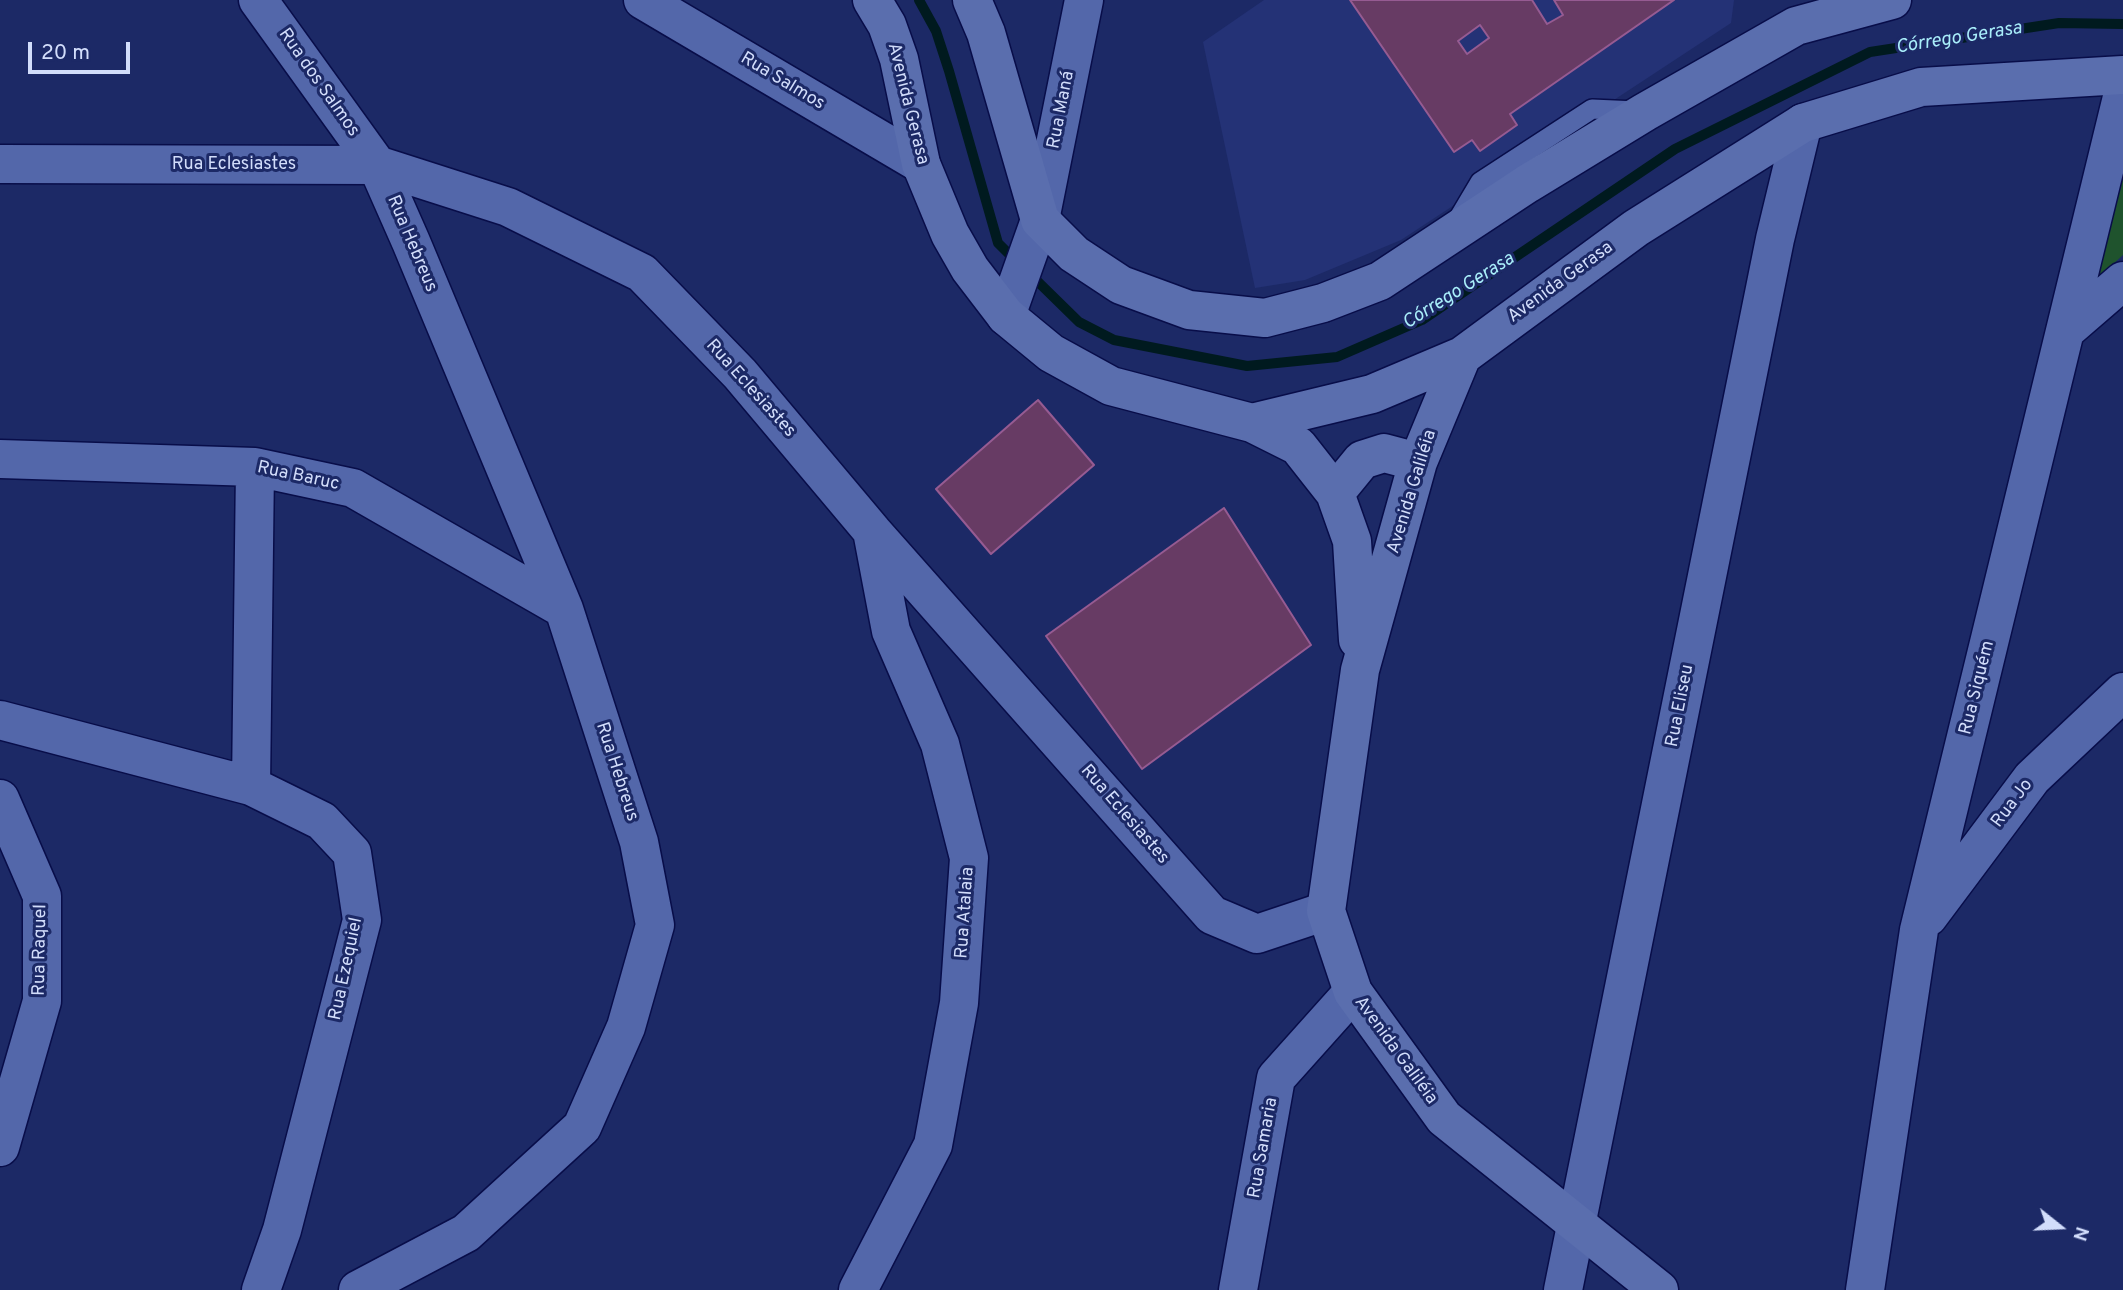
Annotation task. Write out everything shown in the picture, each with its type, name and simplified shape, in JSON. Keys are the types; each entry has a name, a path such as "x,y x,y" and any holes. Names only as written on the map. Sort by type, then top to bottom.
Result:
{"main road":[{"name":"Avenida Gerasa","path":"872,0 887,26 899,59 920,164 950,234 970,269 1010,306 1051,353 1111,386 1252,423 1372,394 1462,356 1636,228 1803,122 1922,87 2123,75"},
{"path":"972,0 986,33 1040,220 1074,254 1121,285 1189,310 1265,318 1323,303 1380,281 1451,233 1645,112 1796,26 1892,0"},
{"name":"Avenida Galiléia","path":"1462,356 1418,462 1360,670 1326,911 1353,992 1444,1118 1659,1290"},
{"name":"Avenida Galiléia","path":"1252,423 1298,446 1335,493 1352,541 1360,670"},
{"path":"1335,493 1362,460 1384,453 1418,462"}],"street":[{"name":"Rua Salmos","path":"643,0 920,164"},
{"name":"Rua Maná","path":"1040,220 1084,0"},
{"name":"Rua dos Salmos","path":"265,2 377,165"},
{"name":"Rua Siquém","path":"1865,1290 1919,930 2123,93"},
{"name":"Rua Eliseu","path":"1563,1290 1775,239 1803,122"},
{"name":"Rua Eclesiastes","path":"0,164 377,165 508,207 642,273 740,374 872,531 1212,915 1257,934 1326,911"},
{"name":"Rua Hebreus","path":"358,1290 467,1233 582,1127 626,1027 655,925 639,842 564,609 377,165"},
{"path":"1010,306 1040,220"},
{"path":"2066,331 2123,281"},
{"name":"Rua Baruc","path":"0,459 255,467 353,488 564,609"},
{"path":"251,786 255,467"},
{"name":"Rua Atalaia","path":"858,1290 933,1145 959,1003 969,858 940,744 891,631 872,531"},
{"name":"Rua Jo","path":"1919,930 2032,778 2123,692"},
{"name":"Rua Ezequiel","path":"0,720 251,786 322,821 352,853 362,920 282,1230 261,1290"},
{"name":"Rua Raquel","path":"0,799 42,896 42,1001 0,1147"},
{"name":"Rua Samaria","path":"1238,1290 1276,1078 1353,992"}],"shaded area":[{"path":"1264,0 1734,0 1731,23 1401,240 1305,280 1255,288 1203,42"}],"green space":[{"path":"2123,142 2123,255 2084,291"}],"building":[{"path":"1350,0 1532,0 1547,24 1563,15 1554,0 1674,0 1510,114 1517,125 1480,151 1472,140 1454,152","holes":["1480,25 1489,38 1467,54 1458,41"]},
{"path":"1038,400 1094,465 991,554 936,489"},
{"path":"1224,508 1311,645 1142,769 1046,636"}],"waterway":[{"name":"Córrego Gerasa","path":"919,0 936,31 998,243 1016,261"},
{"name":"Córrego Gerasa","path":"1030,274 1079,322 1114,340 1247,366 1337,357 1422,320 1675,149 1870,52 2059,23 2123,24"}]}
